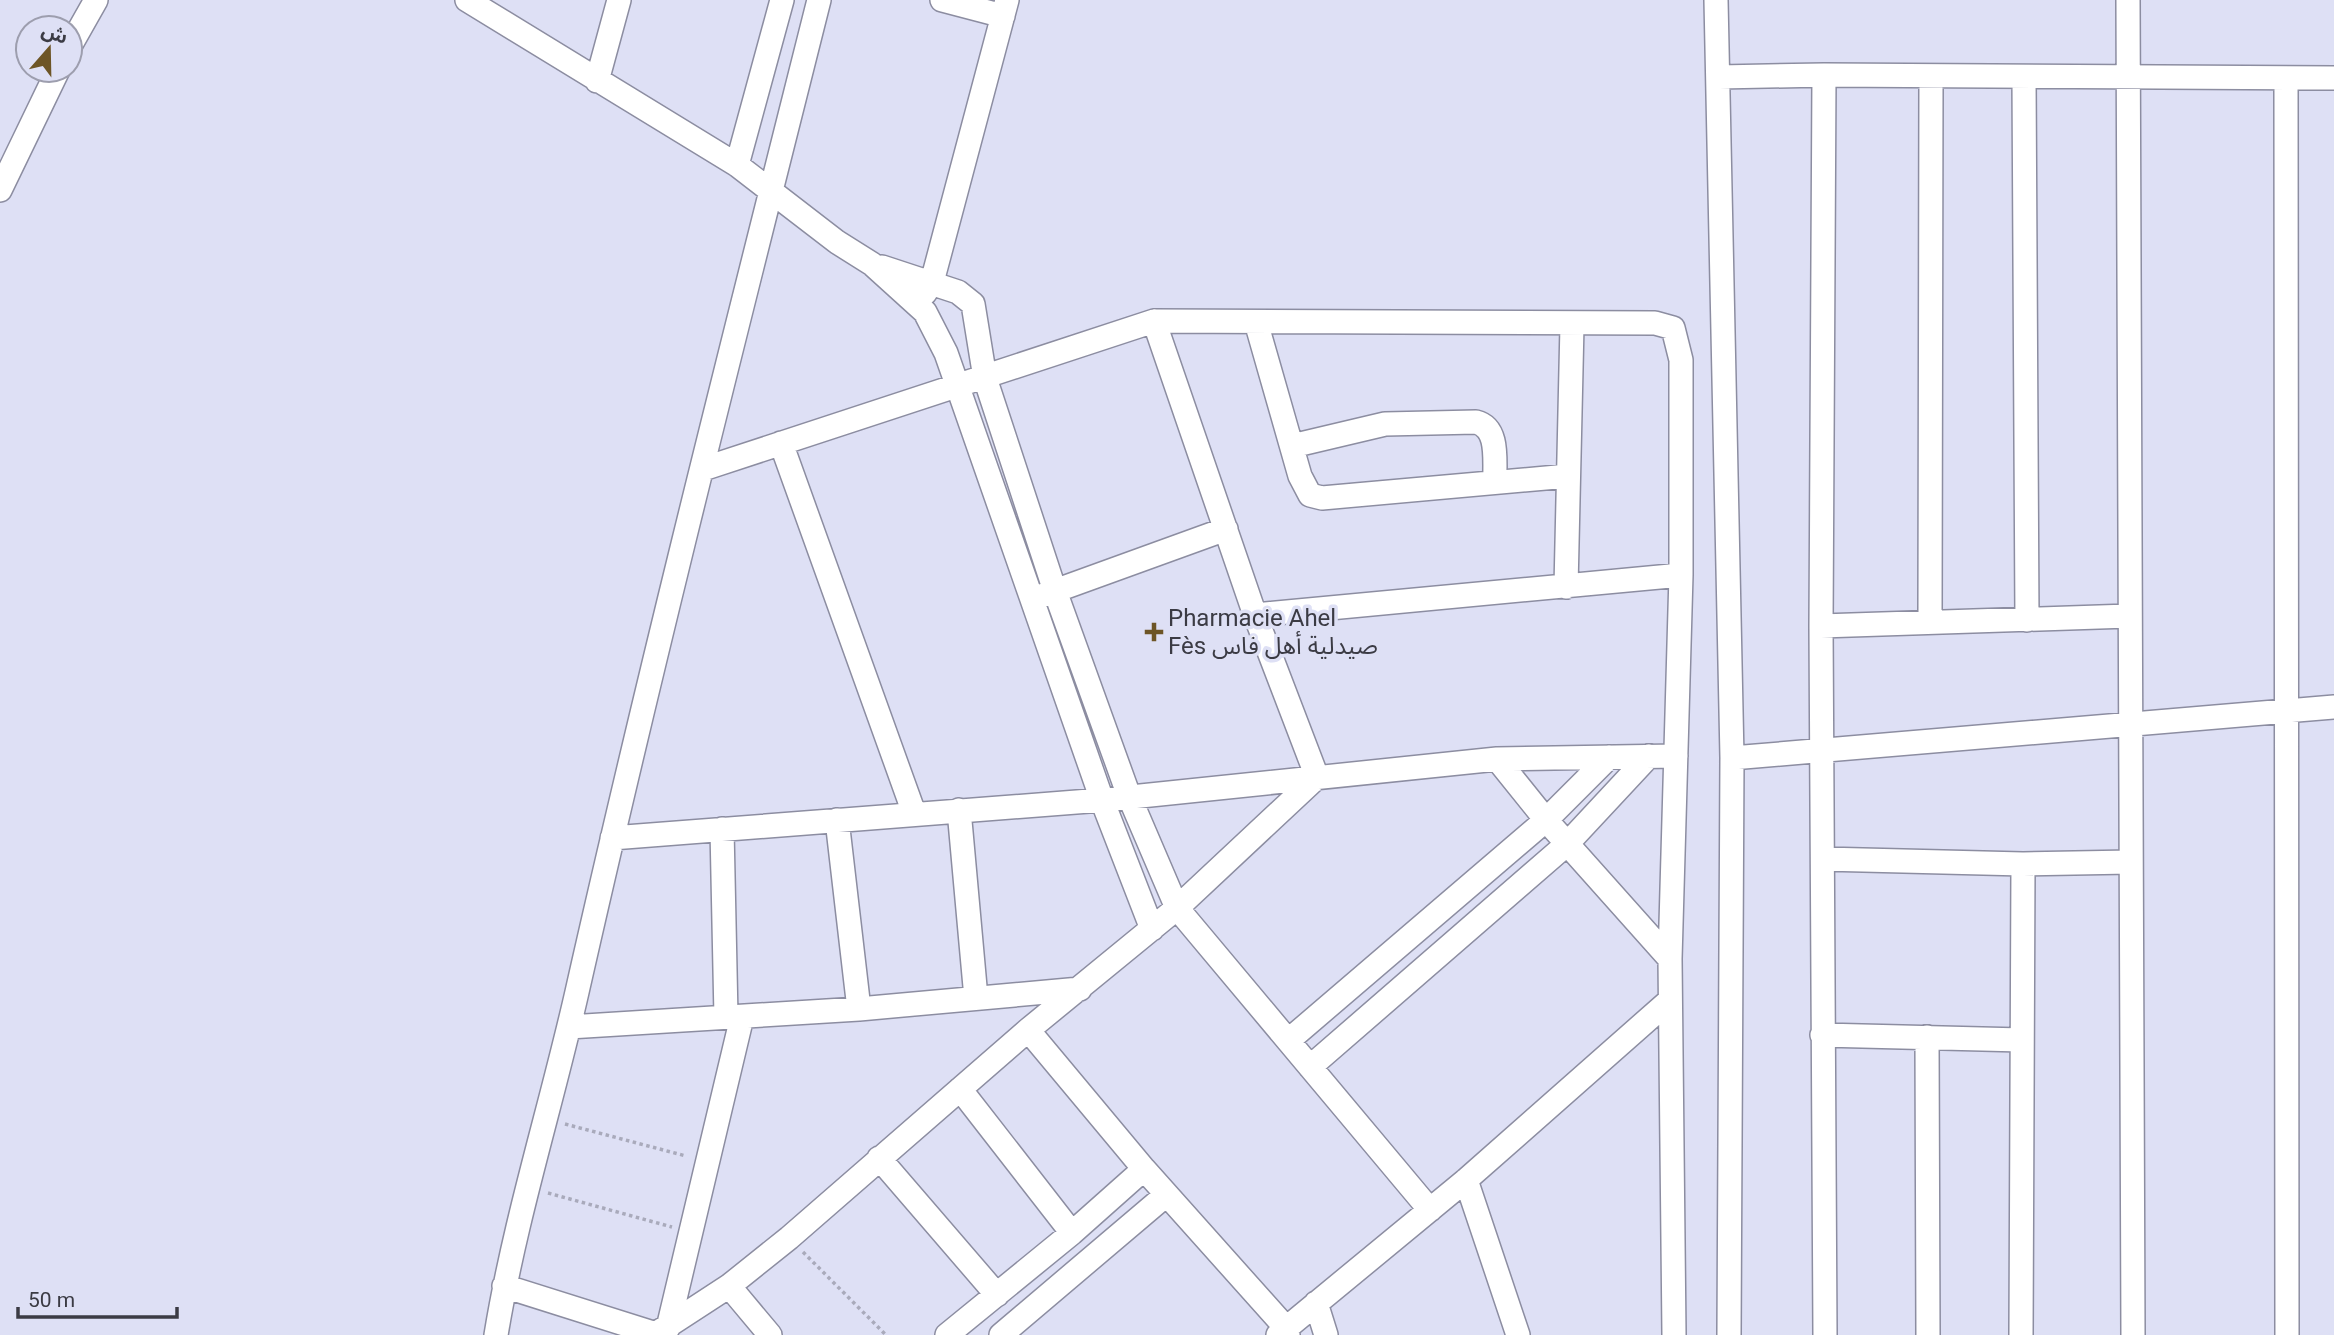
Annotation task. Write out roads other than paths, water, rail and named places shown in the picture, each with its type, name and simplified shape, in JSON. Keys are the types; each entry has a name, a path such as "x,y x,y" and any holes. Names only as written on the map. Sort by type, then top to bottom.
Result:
{"street":[{"path":"84,21 96,0"},
{"path":"467,0 737,165 837,242 872,264 918,304 946,353 1102,800 1152,929"},
{"path":"597,81 619,0"},
{"path":"737,165 782,0"},
{"path":"496,1335 504,1286 569,1027 612,838 819,0"},
{"path":"918,304 932,282 1005,8 942,0"},
{"path":"1716,0 1732,758 1729,1335"},
{"path":"2128,0 2133,1335"},
{"path":"1718,77 1824,75 2334,78"},
{"path":"1824,75 1821,751 1825,1335"},
{"path":"1930,622 1931,76"},
{"path":"2024,78 2027,620"},
{"path":"2286,79 2287,1335"},
{"path":"0,190 51,84"},
{"path":"872,264 932,282 964,295 973,304 985,378 1055,591 1129,796 1177,908 1430,1210"},
{"path":"703,468 1154,321 1572,325 1656,323 1669,326 1676,332 1681,360 1681,575 1670,959 1674,1335"},
{"path":"1154,321 1255,615 1317,776"},
{"path":"1256,323 1307,493 1315,497 1568,476"},
{"path":"1566,587 1572,325"},
{"path":"1292,446 1385,424 1476,422 1487,426 1492,433 1495,482"},
{"path":"781,443 914,813"},
{"path":"1031,599 1226,529"},
{"path":"1255,615 1681,575"},
{"path":"1821,626 2129,616"},
{"path":"1732,758 2129,722 2334,707"},
{"path":"1310,1067 1567,844 1649,756"},
{"path":"612,838 1102,800 1497,759 1676,756"},
{"path":"1289,1040 1546,820 1609,757"},
{"path":"1497,759 1546,820 1670,959"},
{"path":"504,1286 659,1332 729,1286 789,1238 1028,1030 1177,908 1317,776"},
{"path":"959,810 976,998"},
{"path":"837,820 859,1009"},
{"path":"659,1332 692,1232 709,1162 734,1017 722,829"},
{"path":"1823,859 2023,864 2130,862"},
{"path":"2021,1335 2023,864"},
{"path":"569,1027 859,1009 1080,989"},
{"path":"1028,1030 1284,1333 1316,1303 1466,1180 1670,1000"},
{"path":"1822,1035 2022,1040"},
{"path":"1927,1037 1928,1335"},
{"path":"960,1089 1072,1233"},
{"path":"879,1158 997,1294"},
{"path":"947,1335 1072,1233 1144,1169"},
{"path":"1466,1180 1518,1335"},
{"path":"1016,1330 1166,1195"},
{"path":"729,1286 770,1335"},
{"path":"1316,1303 1326,1335"}],"place":[{"name":"Pharmacie Ahel Fès صيدلية أهل فاس","path":"1154,632"}]}
